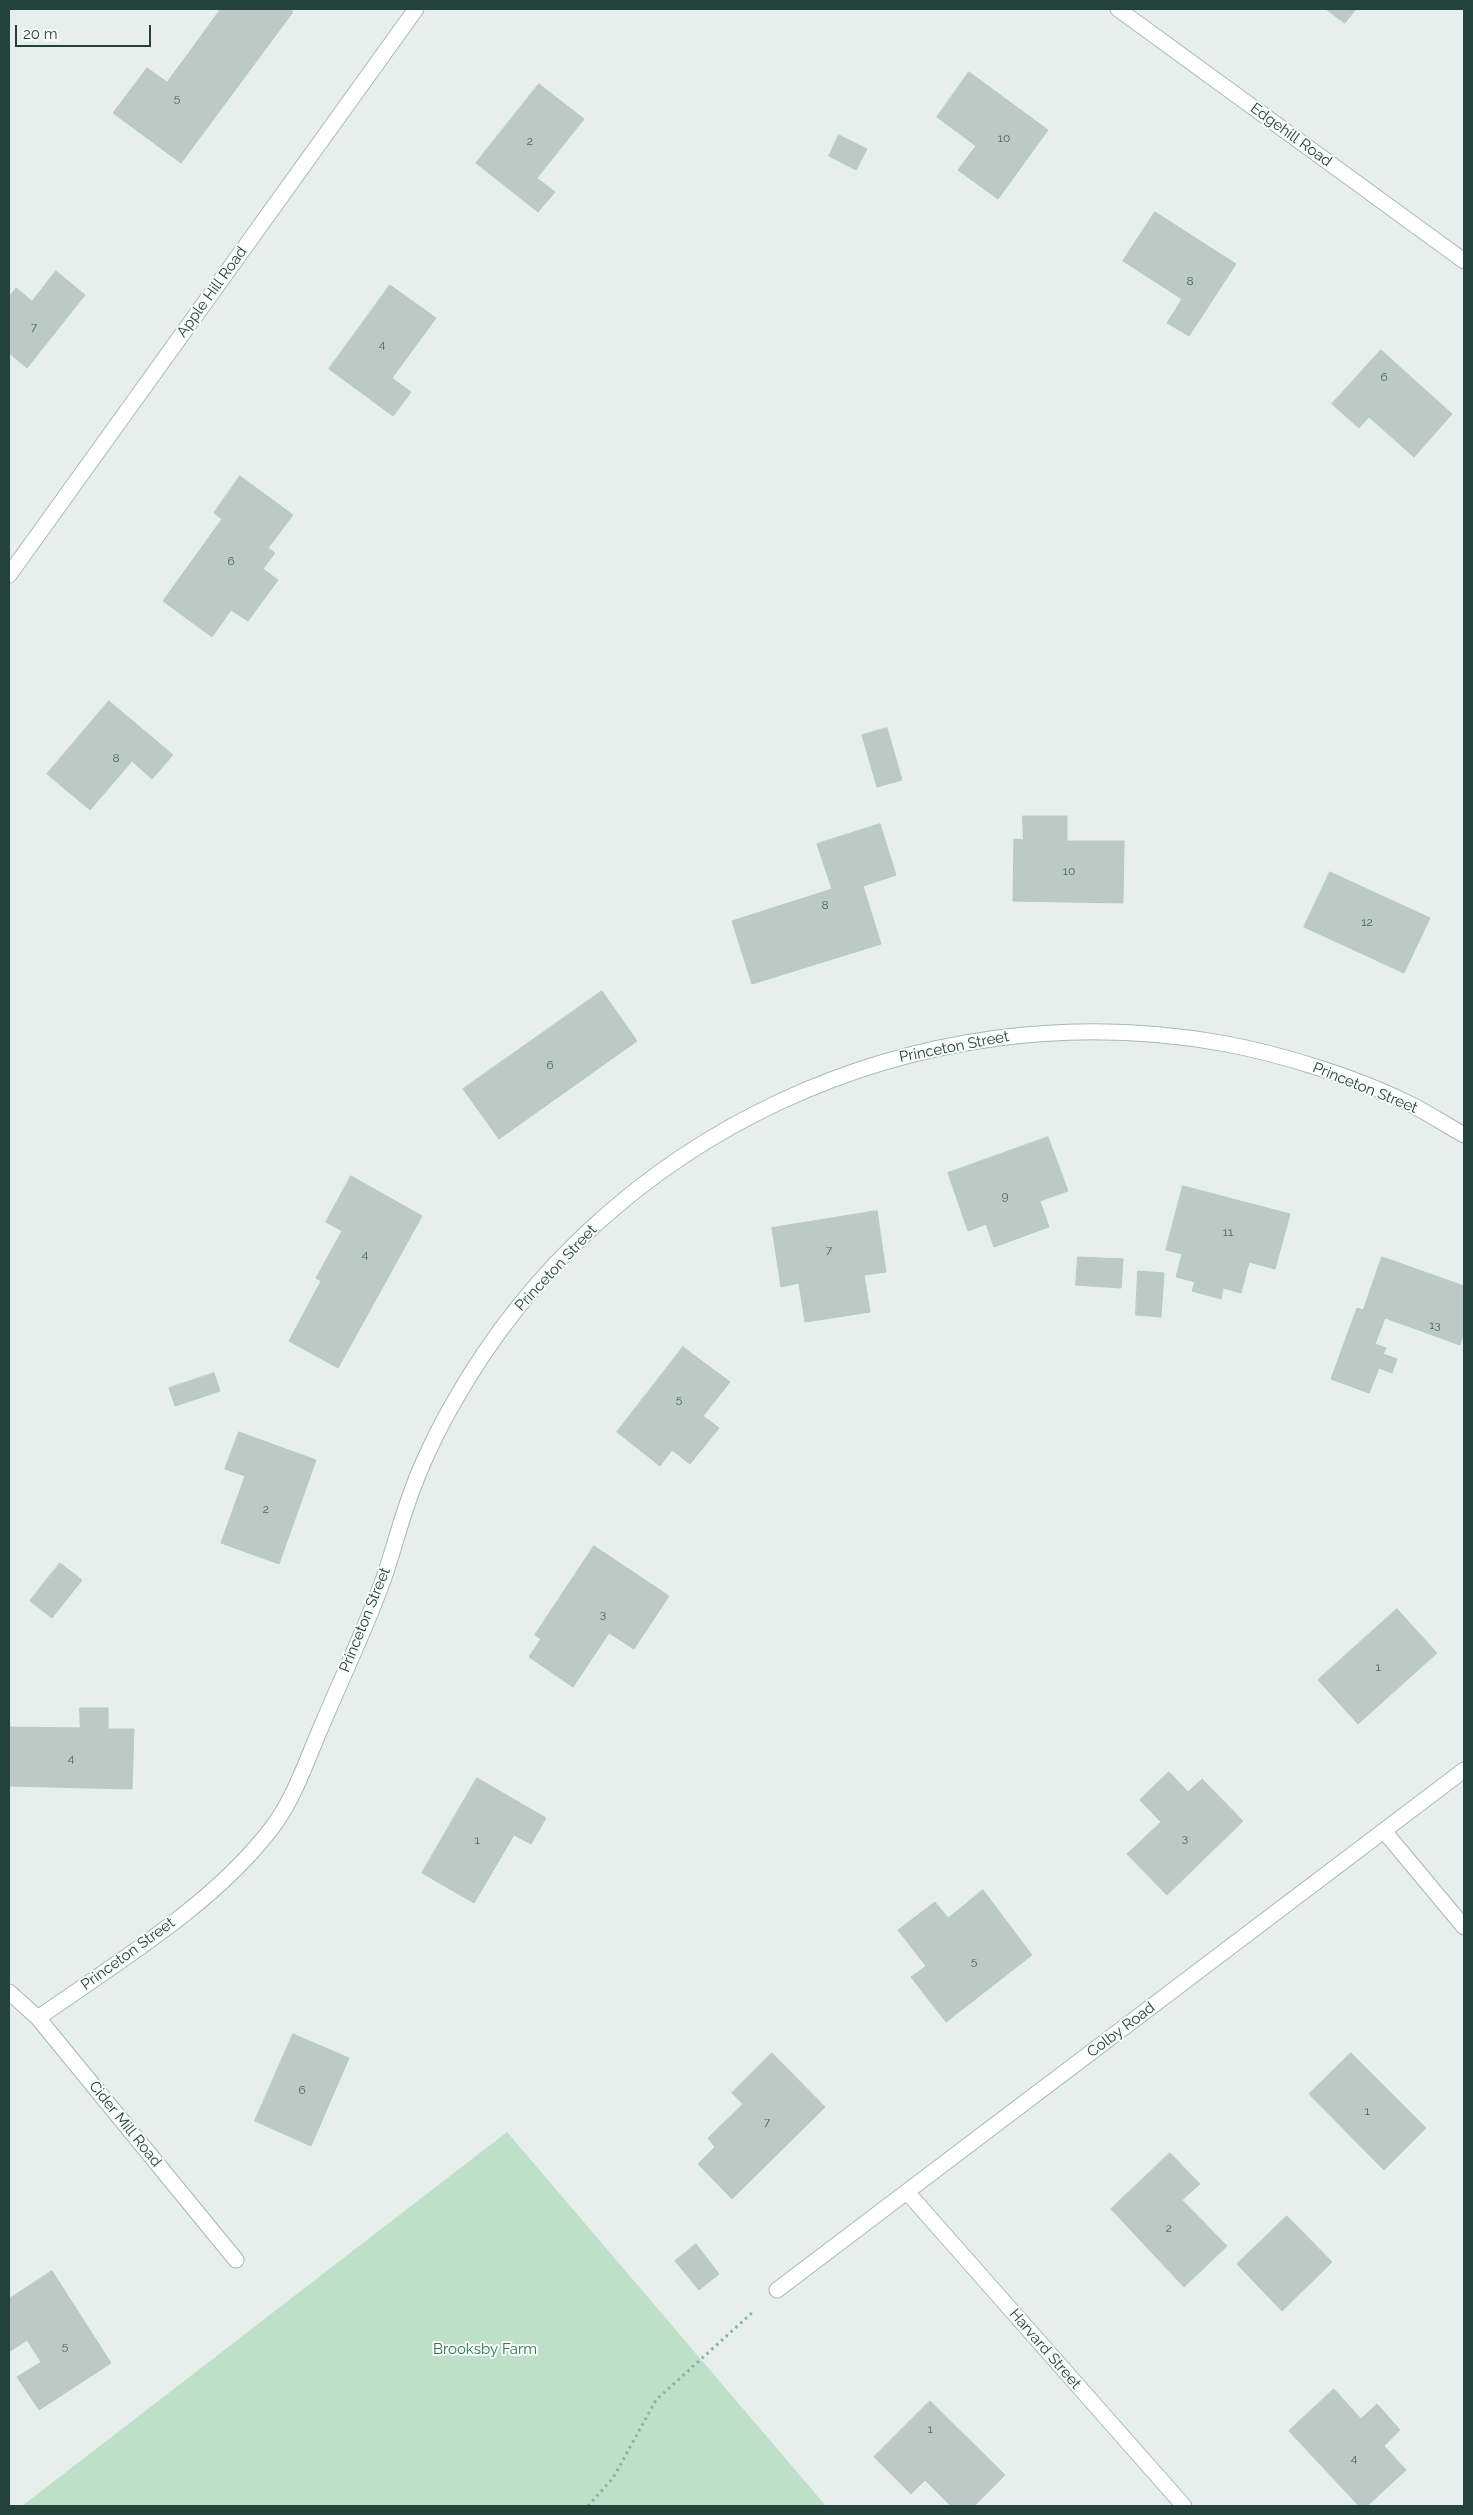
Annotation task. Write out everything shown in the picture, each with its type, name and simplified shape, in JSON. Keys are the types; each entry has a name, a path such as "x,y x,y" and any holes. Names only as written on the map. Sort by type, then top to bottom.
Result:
{"street":[{"name":"Apple Hill Road","path":"9,575 416,9"},
{"name":"Edgehill Road","path":"1118,9 1464,261"},
{"name":"Princeton Street","path":"38,2018 192,1908 243,1864 275,1824 299,1777 380,1588 411,1493 454,1402 509,1318 575,1243 651,1178 735,1123 826,1080 922,1050 1021,1034 1122,1032 1222,1043 1319,1068 1412,1105 1464,1135"},
{"name":"Colby Road","path":"777,2290 1464,1770"},
{"path":"1384,1831 1464,1927"},
{"name":"Cider Mill Road","path":"9,1992 38,2018 236,2260"},
{"name":"Harvard Street","path":"906,2192 1184,2506"}],"path":[{"path":"588,2506 613,2478 656,2400 777,2290"}],"green space":[{"name":"Brooksby Farm","path":"507,2132 826,2506 22,2506"}],"building":[{"path":"221,9 289,9 293,12 181,163 113,113 147,68 167,82"},
{"path":"1326,9 1356,9 1345,23"},
{"path":"969,72 1048,130 998,199 958,170 976,146 937,117"},
{"path":"539,84 584,119 537,178 555,192 538,212 476,163"},
{"path":"839,135 867,149 856,170 829,156"},
{"path":"1155,212 1236,264 1189,336 1167,323 1182,299 1123,261"},
{"path":"56,271 85,295 27,368 9,353 9,297 16,288 32,301"},
{"path":"390,285 436,318 392,378 411,392 393,416 329,369"},
{"path":"1381,350 1452,414 1414,457 1369,417 1359,428 1332,404"},
{"path":"240,476 293,515 268,548 275,553 263,569 278,580 248,621 231,610 212,637 163,601 222,519 214,513"},
{"path":"109,701 173,755 152,779 132,761 90,810 47,774"},
{"path":"887,728 902,780 877,787 862,735"},
{"path":"1023,816 1067,816 1067,841 1124,841 1123,903 1013,901 1014,839 1023,840"},
{"path":"880,824 896,875 863,886 881,944 752,984 732,921 832,889 817,844"},
{"path":"1330,872 1430,918 1404,973 1304,927"},
{"path":"602,991 637,1041 499,1139 463,1089"},
{"path":"1048,1137 1068,1191 1040,1201 1049,1227 994,1247 986,1224 968,1231 948,1173"},
{"path":"351,1176 422,1216 338,1368 289,1341 321,1281 316,1278 342,1231 326,1222"},
{"path":"1183,1186 1290,1214 1275,1269 1249,1262 1241,1293 1223,1288 1221,1299 1192,1291 1195,1282 1176,1277 1182,1254 1166,1250"},
{"path":"877,1211 886,1272 864,1275 870,1312 805,1322 799,1283 781,1287 772,1228"},
{"path":"1078,1257 1123,1259 1121,1288 1076,1285"},
{"path":"1382,1257 1464,1286 1464,1332 1460,1345 1385,1318 1375,1344 1386,1348 1383,1354 1397,1359 1392,1373 1379,1368 1369,1393 1331,1379 1357,1308 1363,1310"},
{"path":"1138,1271 1164,1273 1161,1317 1136,1315"},
{"path":"683,1347 730,1382 703,1416 719,1428 690,1464 672,1450 660,1466 617,1432"},
{"path":"214,1373 220,1391 175,1406 169,1388"},
{"path":"239,1432 316,1460 279,1564 221,1543 245,1476 225,1469"},
{"path":"594,1546 669,1596 634,1649 609,1633 573,1687 529,1657 541,1639 535,1635"},
{"path":"60,1563 82,1580 52,1618 30,1601"},
{"path":"1397,1609 1437,1653 1358,1724 1318,1680"},
{"path":"80,1708 108,1708 108,1729 134,1729 132,1789 9,1786 9,1727 80,1728"},
{"path":"1169,1772 1188,1792 1202,1779 1243,1821 1167,1895 1127,1854 1161,1822 1140,1800"},
{"path":"477,1778 546,1818 531,1844 514,1835 474,1903 422,1873"},
{"path":"983,1890 1032,1955 946,2022 911,1977 926,1966 898,1930 935,1902 948,1918"},
{"path":"293,2034 349,2058 311,2146 255,2121"},
{"path":"772,2053 825,2107 732,2199 698,2164 715,2147 708,2138 743,2104 732,2093"},
{"path":"1351,2053 1426,2128 1384,2170 1309,2094"},
{"path":"1170,2153 1200,2184 1182,2200 1227,2246 1184,2287 1111,2209"},
{"path":"1287,2216 1332,2262 1282,2311 1237,2264"},
{"path":"696,2244 719,2274 699,2290 675,2261"},
{"path":"52,2271 111,2363 39,2410 17,2377 41,2362 27,2340 9,2352 9,2299"},
{"path":"1334,2389 1361,2419 1377,2404 1400,2430 1384,2446 1406,2470 1367,2506 1359,2506 1289,2431"},
{"path":"930,2401 1005,2475 974,2506 951,2506 925,2480 911,2494 874,2457"}]}
